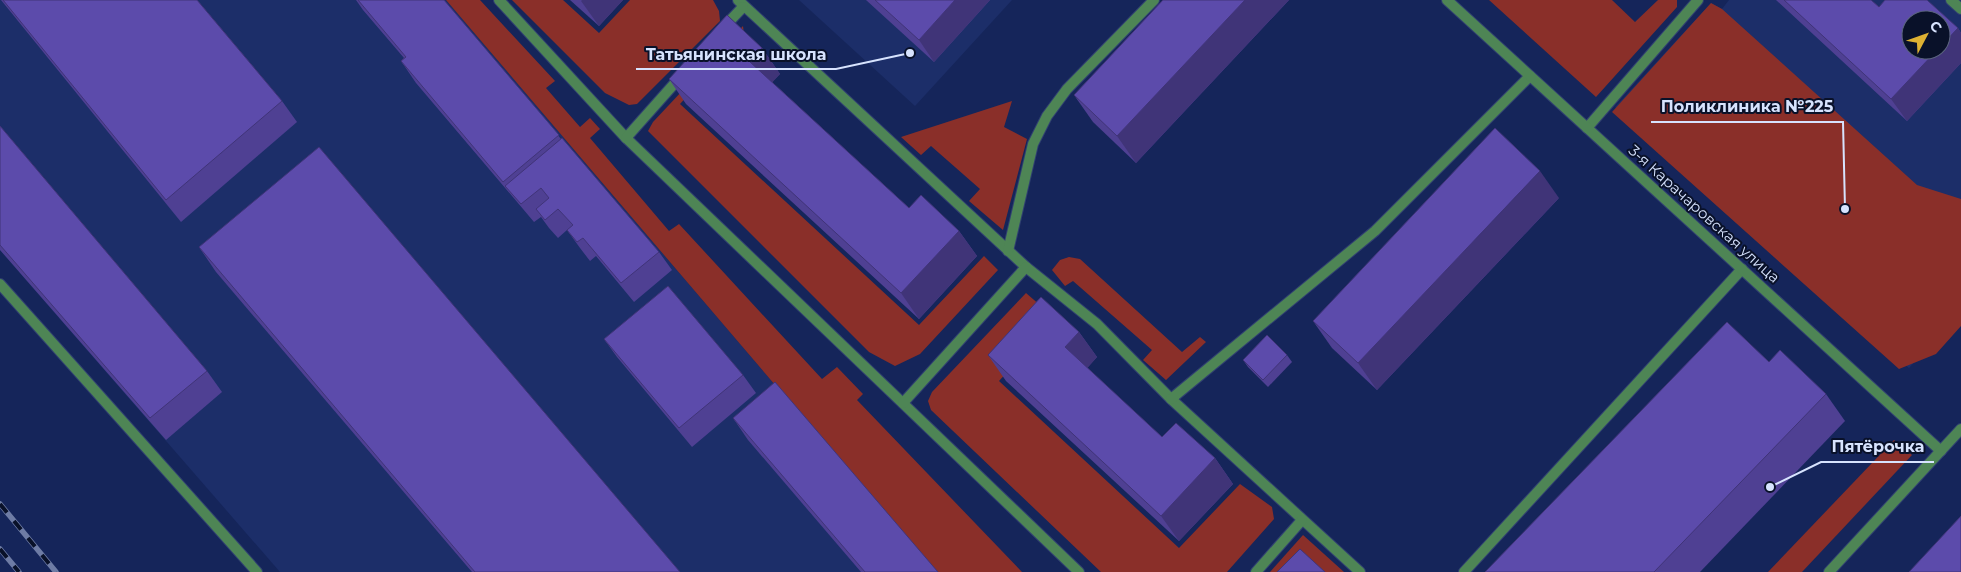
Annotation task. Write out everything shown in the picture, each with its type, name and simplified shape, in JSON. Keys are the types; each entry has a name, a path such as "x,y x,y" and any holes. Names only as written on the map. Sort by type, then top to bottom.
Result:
{"street":[{"path":"499,0 626,138 1079,572"},
{"path":"1008,251 1033,144 1047,116 1067,89 1154,0"},
{"name":"3-я Карачаровская улица","path":"1447,0 1941,451"},
{"path":"1587,128 1698,0"},
{"path":"1951,0 1961,9"},
{"path":"717,36 740,3 1008,251 1097,324 1170,399 1360,572"},
{"path":"626,138 691,65"},
{"path":"1170,399 1375,231 1530,76"},
{"path":"903,403 1026,267"},
{"path":"1464,572 1742,269"},
{"path":"0,284 257,572"},
{"path":"1829,572 1961,429"},
{"path":"1256,572 1302,520"}],"shaded area":[{"path":"0,0 446,0 935,572 280,572 0,250"},
{"path":"446,0 480,0 555,81 546,88 580,127 590,118 600,129 590,138 669,231 679,224 822,379 837,367 863,394 857,400 1022,572 935,572"},
{"path":"512,0 563,0 599,33 630,0 713,0 719,11 720,21 637,104 629,105 605,93"},
{"path":"799,0 1012,0 915,106"},
{"path":"1489,0 1612,0 1635,22 1658,0 1677,0 1677,7 1596,97"},
{"path":"1729,0 1961,0 1961,311 1909,368 1615,107 1711,3 1722,9"},
{"path":"1711,3 1722,9 1917,185 1961,199 1961,326 1936,354 1899,369 1612,112"},
{"path":"743,26 744,34 680,104 919,325 984,256 998,270 920,354 895,366 869,352 648,131 653,122"},
{"path":"1012,101 1004,127 1027,139 1003,230 969,201 980,189 931,146 921,155 901,137"},
{"path":"1069,257 1080,259 1182,352 1200,337 1206,342 1166,380 1143,360 1152,350 1073,281 1065,286 1052,270 1060,260"},
{"path":"1026,293 1056,319 999,381 1179,548 1240,484 1272,507 1274,519 1227,572 1101,572 931,410 928,401 932,392"},
{"path":"1894,440 1912,455 1802,572 1768,572"},
{"path":"1303,535 1344,572 1270,572"}],"building":[{"path":"3,0 197,0 282,101 166,200"},
{"path":"358,0 444,0 559,135 503,182 401,61 406,57"},
{"path":"875,0 955,0 919,40"},
{"path":"1163,0 1245,0 1117,136 1074,95"},
{"path":"1784,0 1871,0 1879,7 1885,0 1927,0 1938,10 1901,10 1901,60 1928,60 1891,99"},
{"path":"727,15 762,48 750,62 909,208 921,195 959,231 901,293 669,79"},
{"path":"1951,22 1958,28 1951,35"},
{"path":"0,126 207,371 150,418 0,245"},
{"path":"1495,128 1540,171 1358,363 1313,321"},
{"path":"562,138 659,252 621,283 583,238 577,242 567,230 573,225 558,209 545,220 536,209 549,198 541,188 521,204 505,186"},
{"path":"319,147 680,572 475,572 199,247"},
{"path":"668,286 743,375 679,428 604,339"},
{"path":"1041,297 1079,332 1065,347 1162,437 1176,423 1215,458 1161,516 988,355"},
{"path":"1727,322 1769,362 1780,350 1826,394 1654,572 1485,572"},
{"path":"1267,335 1287,355 1263,380 1243,360"},
{"path":"775,382 938,572 865,572 733,418"},
{"path":"1961,516 1961,572 1909,572"},
{"path":"1300,549 1325,572 1277,572"}],"railway":[{"path":"0,504 56,572"},
{"path":"0,549 19,572"}],"place":[{"name":"Татьянинская школа","path":"910,53"},
{"name":"Поликлиника №225","path":"1845,209"},
{"name":"Пятёрочка","path":"1770,487"}]}
